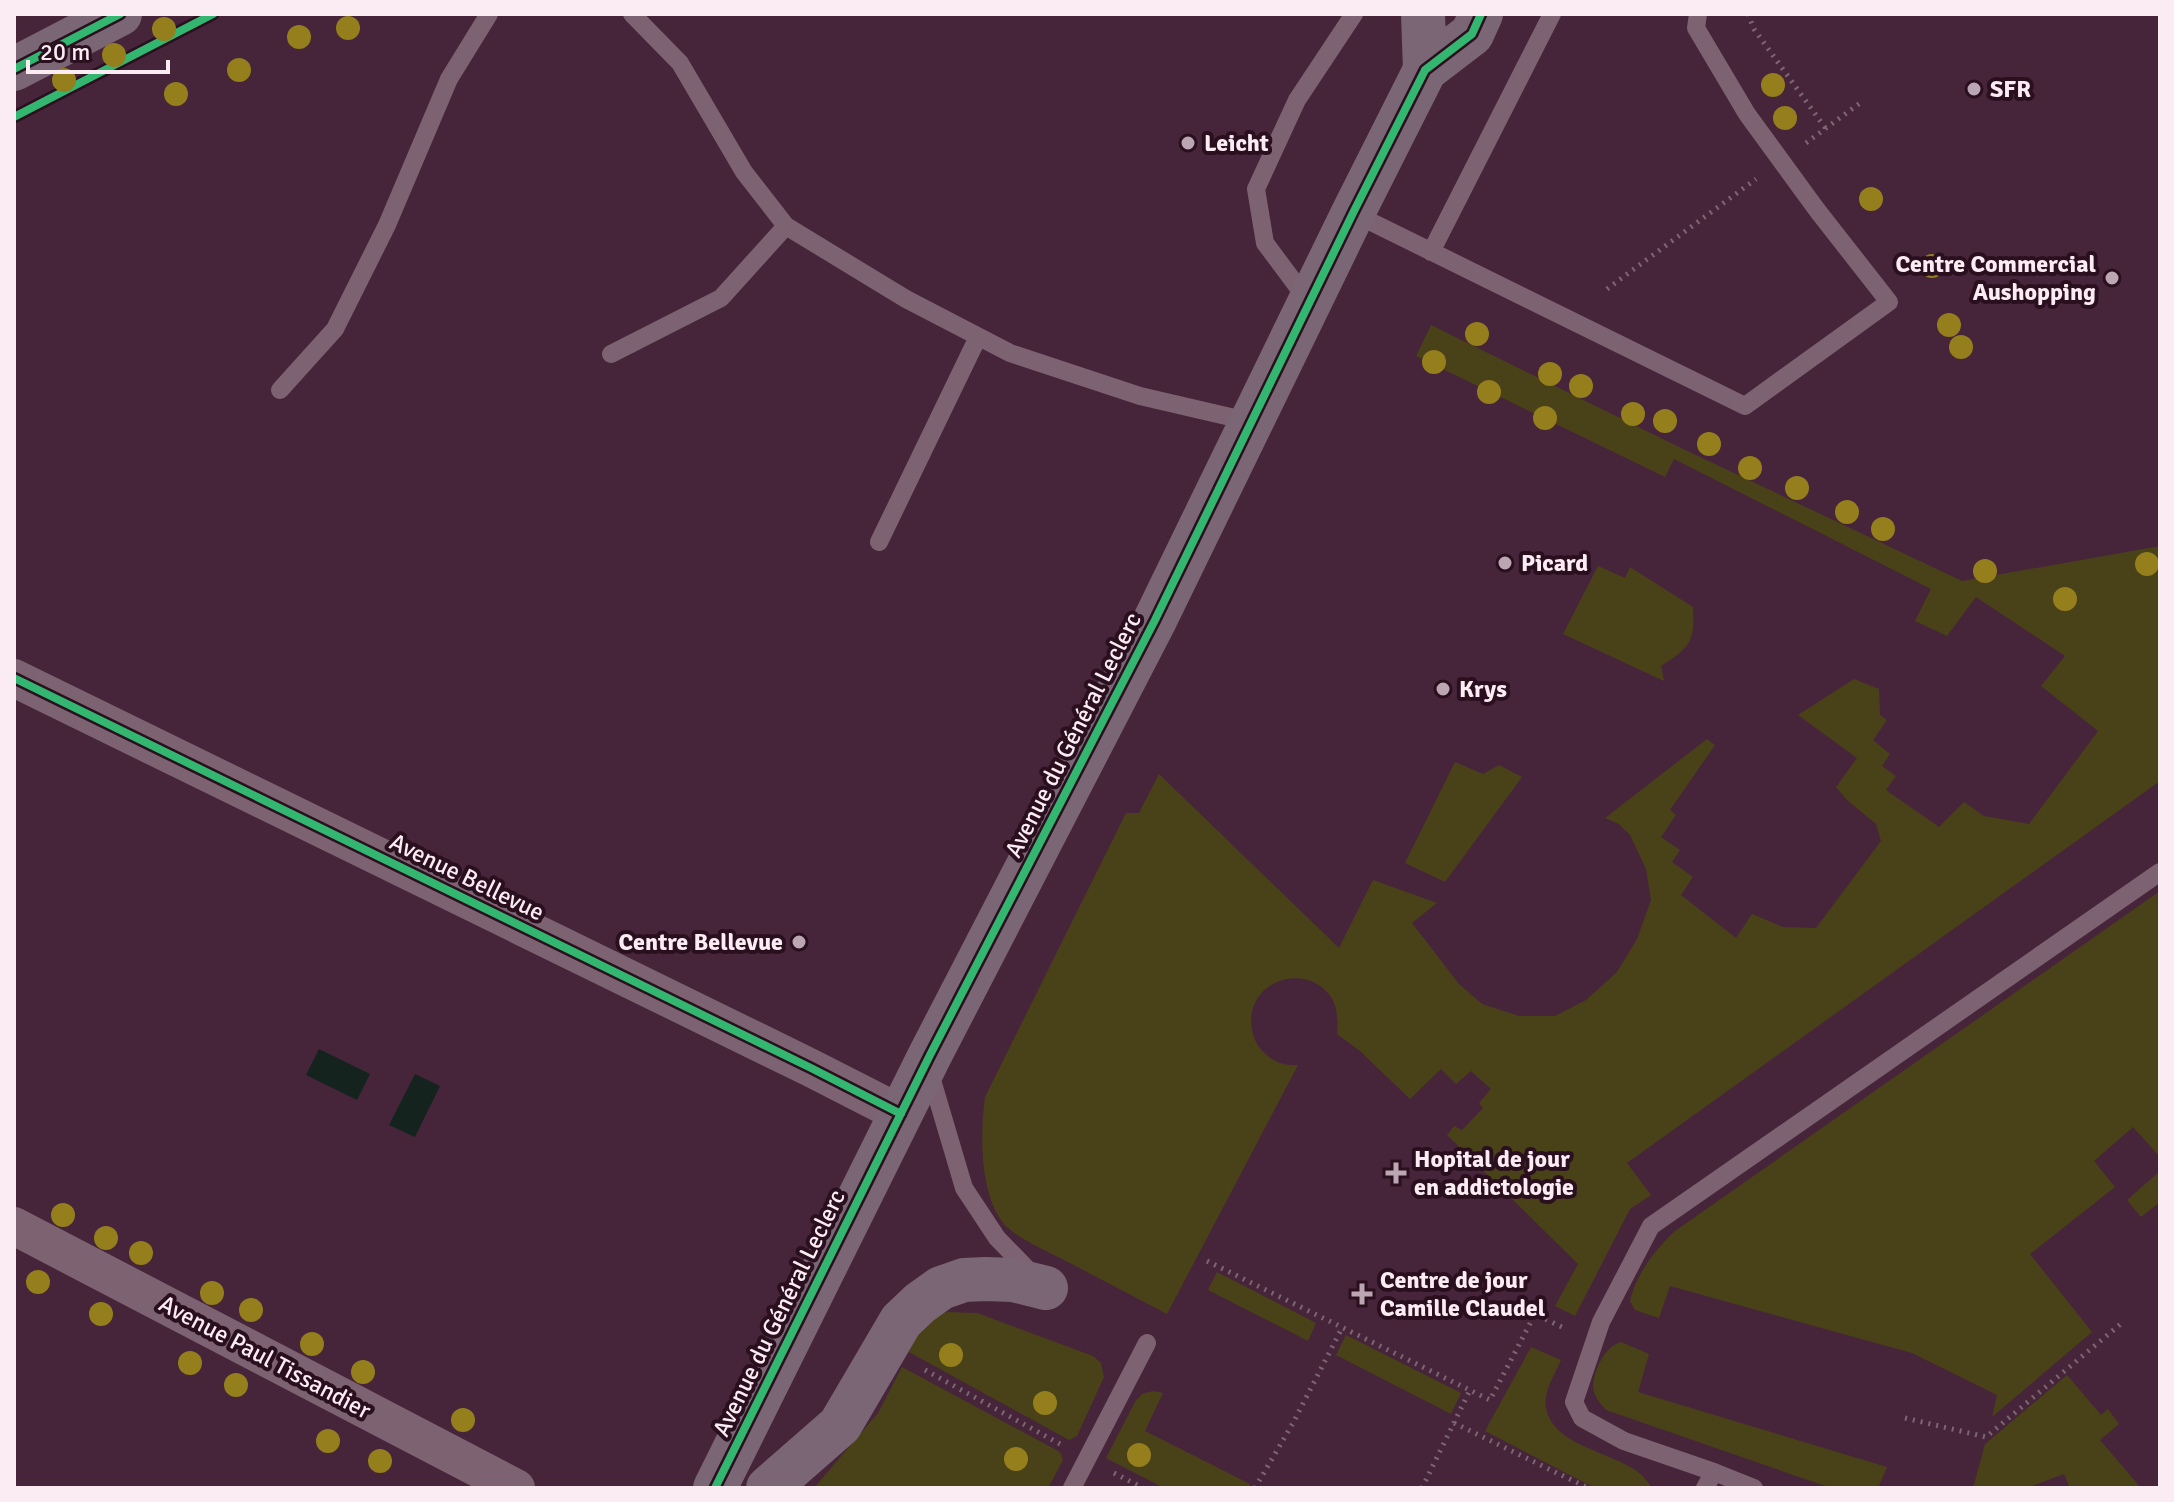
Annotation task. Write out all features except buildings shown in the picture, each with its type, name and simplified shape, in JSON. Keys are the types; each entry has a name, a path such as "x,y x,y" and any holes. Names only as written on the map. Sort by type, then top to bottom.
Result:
{"main road":[{"path":"14,69 120,14"},
{"name":"Avenue du Général Leclerc","path":"1423,14 1425,70"},
{"name":"Avenue du Général Leclerc","path":"715,1488 927,1062 1155,620 1425,70 1472,34 1481,14"},
{"path":"768,1488 840,1425 901,1321 920,1303 941,1288 964,1280 1013,1280 1046,1288"}],"street":[{"name":"Avenue Bellevue","path":"14,678 901,1114"},
{"name":"Avenue Paul Tissandier","path":"14,1226 516,1488"}],"lane":[{"path":"280,390 335,329 387,225 449,79 489,14"},
{"path":"632,14 680,63 744,172 786,226 906,299 1010,353 1140,396 1252,422"},
{"path":"1309,302 1265,243 1256,189 1297,100 1354,14"},
{"path":"1431,252 1552,14"},
{"path":"1353,213 1745,406 1889,302 1747,114 1696,28 1698,14"},
{"path":"611,354 721,298 786,226"},
{"path":"879,542 978,337"},
{"path":"1754,1488 1709,1480 1624,1441 1582,1418 1574,1402 1601,1322 1651,1226 2160,872"},
{"path":"927,1062 964,1188 997,1238 1046,1288"},
{"path":"1072,1488 1147,1343"}],"path":[{"path":"1748,14 1754,29 1826,129"},
{"path":"1607,289 1860,103"},
{"path":"1207,1261 1490,1400 1535,1314 1594,1342"},
{"path":"1905,1418 1986,1437 2123,1322"},
{"path":"1255,1488 1342,1328"},
{"path":"885,1348 1143,1488"},
{"path":"1422,1488 1470,1390"},
{"path":"1454,1423 1588,1488"}],"shaded area":[{"path":"1431,325 1962,581 2160,546 2160,781 1627,1163 1651,1195 1630,1209 1575,1316 1555,1306 1578,1264 1447,1135 1454,1126 1462,1130 1483,1108 1479,1103 1491,1089 1471,1071 1456,1084 1441,1069 1410,1099 1360,1051 1337,1034 1335,1006 1327,992 1305,979 1293,978 1270,986 1254,1005 1251,1018 1254,1037 1259,1047 1272,1059 1298,1065 1167,1314 1034,1245 1008,1228 991,1201 982,1147 985,1097 1126,813 1139,813 1159,774 1339,948 1373,880 1437,903 1412,923 1459,984 1482,1004 1519,1016 1555,1016 1586,1000 1617,972 1637,939 1651,900 1646,869 1630,835 1619,824 1605,818 1707,739 1715,745 1670,810 1676,815 1661,837 1680,850 1672,862 1693,877 1681,895 1736,938 1752,914 1783,927 1816,928 1881,841 1876,824 1836,787 1857,758 1798,715 1854,679 1879,689 1880,715 1887,720 1873,740 1890,754 1882,766 1896,776 1886,790 1939,827 1964,802 1984,816 2029,824 2098,731 2041,686 2065,656 1976,597 1947,636 1915,621 1931,589 1674,459 1665,477 1416,356"},
{"path":"1598,566 1625,578 1630,567 1693,607 1693,629 1689,643 1661,666 1664,681 1563,634"},
{"path":"1455,762 1483,774 1499,765 1522,777 1445,882 1405,863"},
{"path":"2160,891 2160,1157 2133,1127 2094,1161 2115,1187 2030,1254 2092,1332 1992,1417 1997,1395 1912,1353 1670,1286 1659,1318 1635,1310 1630,1301 1637,1281 1654,1254 1675,1231"},
{"path":"319,1049 370,1074 357,1100 306,1075"},
{"path":"415,1074 440,1086 415,1137 389,1125"},
{"path":"2160,1171 2160,1202 2141,1217 2127,1200"},
{"path":"1217,1272 1316,1323 1308,1341 1208,1290"},
{"path":"947,1312 977,1313 1093,1356 1101,1363 1104,1377 1077,1436 1069,1440 909,1352 927,1323"},
{"path":"1346,1335 1461,1393 1451,1414 1336,1355"},
{"path":"1621,1342 1649,1354 1638,1392 1887,1467 1878,1488 1831,1488 1606,1410 1594,1393 1594,1380 1605,1353"},
{"path":"1531,1347 1561,1360 1546,1396 1546,1408 1559,1431 1583,1446 1624,1463 1652,1488 1595,1488 1485,1431"},
{"path":"902,1367 1060,1452 1063,1460 1048,1488 814,1488 878,1413"},
{"path":"2067,1375 2101,1415 2108,1409 2119,1424 2100,1440 2141,1488 2070,1488 2064,1474 2027,1488 1973,1488 1985,1444"},
{"path":"1153,1391 1163,1393 1145,1431 1250,1484 1248,1488 1164,1488 1106,1458 1135,1402 1142,1394"}],"cycle path":[{"path":"14,69 120,14"},
{"path":"14,117 213,14"},
{"path":"715,1488 930,1055 1155,620 1425,70 1472,34 1481,14"},
{"path":"14,678 901,1114"}],"place":[{"name":"SFR","path":"1974,89"},
{"name":"Leicht","path":"1188,143"},
{"name":"Centre Commercial Aushopping","path":"2112,278"},
{"name":"Picard","path":"1505,563"},
{"name":"Krys","path":"1443,689"},
{"name":"Centre Bellevue","path":"799,942"},
{"name":"Hopital de jour en addictologie","path":"1396,1173"},
{"name":"Centre de jour Camille Claudel","path":"1362,1294"}]}
